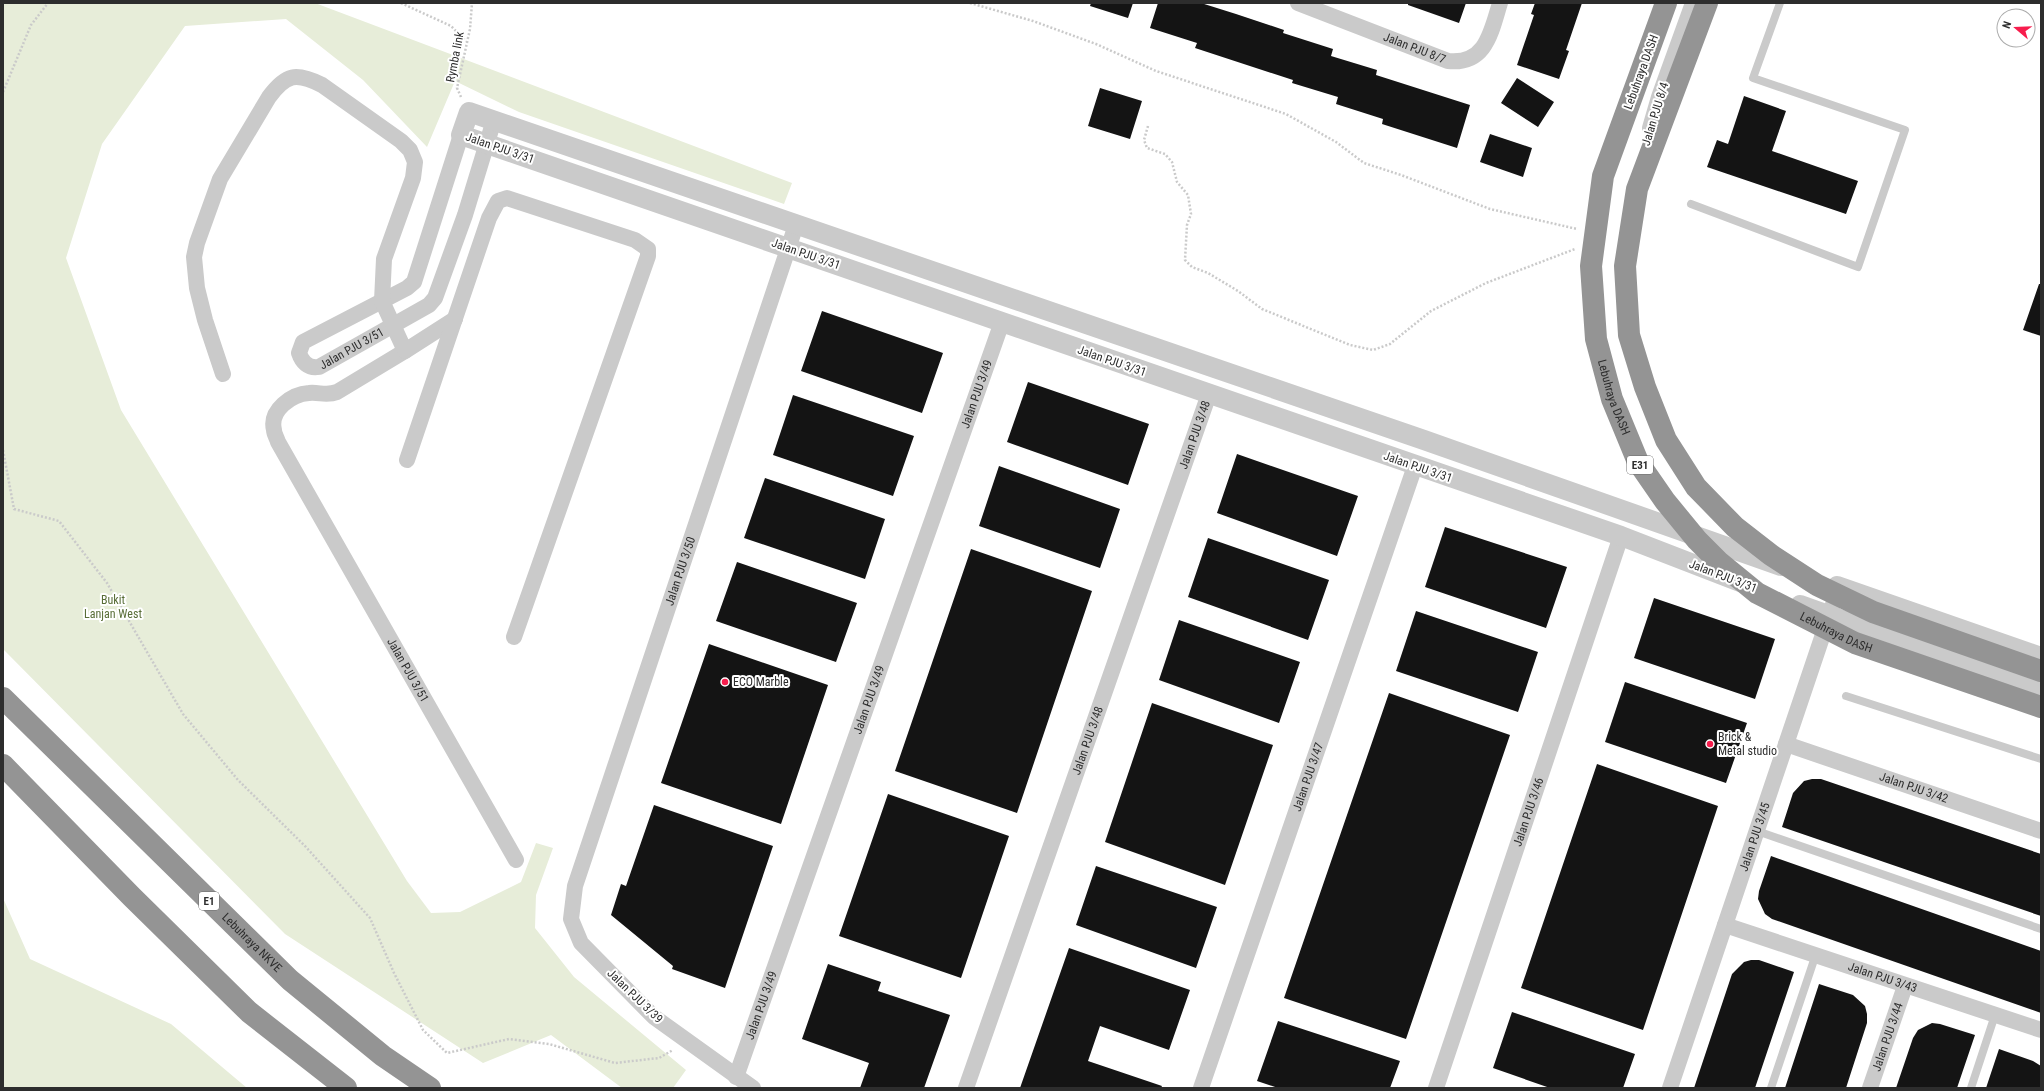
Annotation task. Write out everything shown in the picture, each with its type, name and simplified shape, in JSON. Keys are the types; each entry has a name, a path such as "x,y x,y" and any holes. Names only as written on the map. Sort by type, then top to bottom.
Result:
{"highway":[{"name":"Lebuhraya DASH","path":"1666,3 1603,176 1591,266 1596,339 1612,399 1638,462 1665,501 1697,540 1719,562 1757,593 1855,642 2041,707"},
{"path":"1706,3 1637,190 1626,266 1629,335 1645,388 1666,440 1696,487 1735,526 1771,555 1817,585 1873,612 2041,671"},
{"name":"Lebuhraya NKVE","path":"3,698 63,759 290,980 383,1056 430,1088"},
{"path":"3,765 132,897 249,1012 346,1088"}],"street":[{"name":"Jalan PJU 8/7","path":"1298,3 1315,6 1448,62 1460,62 1475,55 1487,43 1500,3"},
{"name":"Jalan PJU 8/4","path":"1622,227 1659,97 1694,3"},
{"path":"223,374 205,320 197,288 194,257 197,243 220,179 269,97 278,85 288,77 309,79 322,85 401,141 410,150 415,162 413,178 384,258 382,301 405,351 455,319"},
{"name":"Jalan PJU 3/31","path":"2041,657 1410,435 468,112 461,135 1621,536 1829,617 2041,691"},
{"name":"Jalan PJU 3/51","path":"461,135 414,282 407,288 303,342 299,353 301,360 306,365 315,368 319,367 430,305 435,298 465,215 494,120"},
{"path":"407,460 489,218 498,201 508,198 635,240 648,249 648,256 514,637"},
{"name":"Jalan PJU 3/50","path":"571,919 575,886 796,225"},
{"name":"Jalan PJU 3/49","path":"736,1077 1002,322"},
{"name":"Jalan PJU 3/51","path":"405,351 337,392 331,394 310,393 291,398 276,415 273,429 278,442 516,860"},
{"name":"Jalan PJU 3/48","path":"966,1088 1209,394"},
{"name":"Jalan PJU 3/47","path":"1201,1088 1416,466"},
{"name":"Jalan PJU 3/46","path":"1436,1088 1621,536"},
{"name":"Jalan PJU 3/45","path":"1670,1088 1839,587"},
{"name":"Jalan PJU 3/42","path":"1786,744 2041,831"},
{"name":"Jalan PJU 3/39","path":"571,919 581,943 654,1018 753,1088"},
{"name":"Jalan PJU 3/43","path":"1725,925 1816,957 2041,1030"},
{"name":"Jalan PJU 3/44","path":"1870,1088 1904,986"}],"lane":[{"path":"1691,204 1858,267 1905,130 1753,78 1780,3"},
{"path":"1846,696 2041,759"},
{"path":"1756,831 2041,929"},
{"path":"1771,1088 1816,957"},
{"path":"1971,1088 1995,1015"}],"path":[{"path":"3,92 31,25 48,3"},
{"path":"401,3 451,26 466,41"},
{"name":"Rymba link","path":"468,112 457,88 471,16 472,3"},
{"path":"970,3 1033,21 1096,44 1156,71 1286,114 1336,142 1364,163 1401,175 1490,209 1583,231"},
{"path":"1148,126 1144,140 1147,148 1165,154 1172,162 1177,182 1188,194 1191,214 1187,225 1185,260 1192,267 1208,273 1238,291 1262,309 1350,345 1373,350 1390,344 1431,310 1486,283 1578,247"},
{"path":"3,450 14,509 59,521 107,584 183,714 238,780 305,846 370,918 394,973 423,1030 447,1053 509,1039 549,1044 615,1063 659,1058 688,1042"}],"green space":[{"name":"Bukit Lanjan West","path":"3,3 315,3 792,183 784,204 519,112 455,81 427,147 363,80 286,19 185,26 102,144 66,258 121,410 407,881 431,913 460,912 521,882 536,843 553,848 536,895 535,928 574,977 686,1070 673,1088 622,1088 551,1035 483,1063 285,934 3,649"},
{"path":"3,898 30,959 171,1024 247,1088 3,1088"}],"building":[{"path":"1091,3 1133,3 1128,18 1090,6"},
{"path":"1158,3 1201,3 1236,14 1284,30 1283,33 1333,49 1331,56 1377,70 1376,75 1470,105 1457,148 1382,124 1383,119 1336,104 1338,97 1292,83 1293,80 1195,48 1197,43 1150,28"},
{"path":"1408,3 1466,3 1459,23 1408,5"},
{"path":"1535,3 1582,3 1566,50 1569,51 1559,79 1517,65 1534,15 1531,14"},
{"path":"1517,78 1554,102 1538,127 1501,103"},
{"path":"1100,88 1142,101 1130,139 1088,126"},
{"path":"1744,96 1786,111 1772,151 1858,181 1846,214 1707,167 1717,140 1728,144"},
{"path":"1490,134 1532,148 1523,177 1480,162"},
{"path":"2039,284 2041,284 2041,336 2023,330"},
{"path":"822,311 943,353 922,413 801,371"},
{"path":"1028,382 1149,424 1128,485 1007,442"},
{"path":"793,395 914,436 893,496 773,455"},
{"path":"1237,454 1358,496 1337,556 1217,513"},
{"path":"999,466 1120,509 1100,568 979,526"},
{"path":"765,478 885,519 865,579 744,538"},
{"path":"1445,527 1567,567 1546,628 1425,587"},
{"path":"1208,538 1329,580 1308,640 1188,597"},
{"path":"971,549 1092,591 1017,813 895,771"},
{"path":"737,562 857,603 836,662 716,621"},
{"path":"1654,598 1775,639 1755,699 1634,658"},
{"path":"1416,611 1538,652 1518,712 1396,671"},
{"path":"1179,620 1300,662 1279,723 1159,680"},
{"path":"709,644 828,685 781,824 661,783"},
{"path":"1625,682 1747,723 1726,783 1605,742"},
{"path":"1389,693 1510,735 1406,1039 1284,998"},
{"path":"1152,703 1273,745 1225,885 1105,842"},
{"path":"1597,764 1718,806 1643,1030 1521,988"},
{"path":"1821,779 2041,854 2041,916 1782,827 1793,793 1804,781"},
{"path":"888,794 1009,836 961,978 839,936"},
{"path":"654,805 773,846 725,988 672,969 673,966 611,915 621,884 626,886"},
{"path":"1771,856 2041,951 2041,1013 1772,919 1765,914 1758,899 1759,891"},
{"path":"1096,866 1217,907 1196,968 1076,925"},
{"path":"1069,948 1190,990 1169,1050 1100,1026 1088,1061 1162,1086 1161,1088 1020,1088"},
{"path":"1759,960 1794,972 1755,1088 1694,1088 1732,974 1744,962"},
{"path":"828,964 881,982 878,991 950,1015 924,1088 860,1088 869,1063 802,1039"},
{"path":"1819,984 1853,995 1865,1006 1867,1023 1846,1088 1785,1088"},
{"path":"1512,1012 1635,1054 1623,1088 1550,1088 1493,1068"},
{"path":"1278,1021 1400,1061 1390,1088 1278,1088 1257,1081"},
{"path":"1932,1023 1975,1035 1957,1088 1896,1088 1913,1038 1918,1030"},
{"path":"1999,1049 2033,1061 2041,1066 2041,1088 1986,1088"}],"place":[{"name":"ECO Marble","path":"725,682"},
{"name":"Brick & Metal studio","path":"1710,744"}]}
